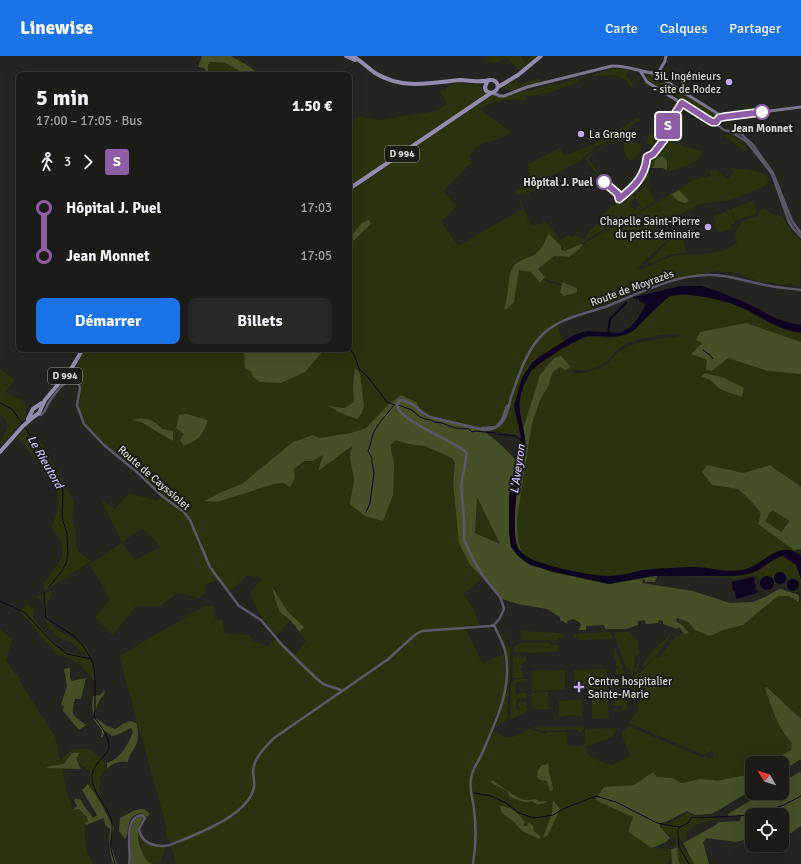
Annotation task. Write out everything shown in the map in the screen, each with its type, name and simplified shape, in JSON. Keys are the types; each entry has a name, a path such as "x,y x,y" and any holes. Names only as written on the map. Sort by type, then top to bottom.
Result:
{"main road":[{"path":"346,56 361,63"},
{"path":"353,56 376,73 392,80 418,85 469,80 487,82 490,80 505,80 524,70"},
{"path":"492,93 541,56"},
{"path":"657,75 665,63 666,56"},
{"path":"453,81 475,83 492,93 503,96 612,66 626,66 641,72 653,73 657,75 723,117"},
{"path":"641,72 647,82 703,117 714,122 723,117 801,107"},
{"path":"645,78 648,73"},
{"path":"495,81 503,96"},
{"path":"482,100 486,96 485,89 487,82"},
{"name":"D 994","path":"352,187 492,93"},
{"path":"718,114 718,119"},
{"name":"D 994","path":"0,452 22,427 38,412 45,400 70,369 81,352"}],"street":[{"path":"718,119 720,126"},
{"path":"714,122 724,130 744,139 753,147 774,173 792,221 801,233"},
{"path":"753,147 758,144"},
{"path":"753,147 772,174 789,222 801,237"},
{"name":"Route de Moyrazès","path":"494,625 503,613 504,609 502,601 477,566 465,545 464,540 461,486 467,454 461,448 426,430 398,410 397,407 400,400 405,400 430,417 477,428 496,427 502,420 530,351 544,333 554,325 565,320 605,307 650,288 690,277 711,274 801,290"},
{"name":"Route de Cayssiolet","path":"38,412 70,379 75,380 79,384 80,388 77,403 78,411 84,424 94,435 138,472 162,496 184,512 190,520 210,567 239,606 261,620 277,640 323,684 342,691"},
{"path":"129,864 130,828 132,822 137,816 142,815 145,818 139,829 141,836 154,846 164,846 217,825 246,802 254,787 253,772 255,763 259,754 267,745 280,733 319,708 335,695 387,660 416,634 422,631 494,625 506,657 506,690 493,729 471,778 470,792 474,809 475,851 473,864"}],"green space":[{"path":"202,56 231,56 256,72 242,72 225,63 211,62 208,65 208,72 206,72 204,68 198,67"},
{"path":"491,56 520,56 526,64 528,62 527,60 532,56 538,56 527,66 519,70 507,58 498,62 488,62 483,65"},
{"path":"211,62 225,63 242,72 208,72 208,65"},
{"path":"619,69 629,70 626,75 635,87 629,86 630,85 627,81 616,75 593,76 578,79 578,82 548,93 525,97 527,100 515,99 502,101 479,109 511,132 499,139 476,147 469,157 472,162 443,191 457,206 441,221 458,246 522,209 519,197 531,225 543,224 543,222 546,222 561,240 567,235 572,237 576,235 584,239 589,231 596,225 604,221 614,220 614,215 601,216 630,191 633,191 636,197 629,205 634,210 640,205 636,200 637,196 635,191 639,192 647,182 644,180 636,190 633,189 643,177 649,158 665,141 680,143 682,146 702,151 703,153 697,160 683,167 668,171 667,165 655,165 652,168 649,168 648,187 655,201 632,216 597,233 582,244 565,251 561,250 548,260 554,256 569,257 588,241 671,194 678,201 689,200 679,190 692,180 711,176 709,171 717,170 728,180 733,173 731,168 750,170 766,174 769,180 765,186 731,200 700,204 675,217 670,223 656,227 655,234 652,238 670,233 673,235 646,260 643,261 638,270 672,256 706,254 730,247 737,242 735,233 742,221 759,215 758,211 765,209 774,215 782,216 793,234 801,240 800,286 761,282 735,273 718,271 665,281 639,289 610,303 584,311 557,322 561,337 567,346 586,337 610,338 636,328 669,296 683,295 700,296 731,303 746,309 771,324 801,333 801,342 745,323 702,343 691,354 707,360 706,370 712,371 728,357 768,371 801,374 801,487 770,465 743,473 712,485 738,489 761,513 758,524 801,555 801,592 800,587 797,592 787,589 795,590 798,588 799,584 796,579 788,580 786,575 781,572 774,575 774,579 777,583 773,587 773,581 768,577 764,577 761,580 753,575 732,580 731,578 721,577 657,576 609,584 551,572 524,561 518,541 517,519 532,423 541,398 549,385 553,372 560,367 554,358 540,375 521,436 479,428 455,463 453,483 459,543 470,565 483,578 463,594 472,607 480,625 465,626 482,663 504,654 506,689 490,731 490,738 494,731 508,737 517,736 529,729 546,734 547,732 566,732 568,746 582,746 582,741 584,745 584,740 585,745 583,746 588,754 600,761 613,765 630,755 622,735 622,732 628,726 701,757 713,758 712,750 704,755 631,724 629,722 638,711 640,695 629,694 628,679 631,678 657,710 632,677 642,671 656,656 659,658 676,637 673,634 679,636 683,632 677,618 688,622 695,630 710,636 723,630 743,625 778,596 789,596 801,602 801,719 768,687 785,735 792,743 791,750 780,756 745,756 745,775 716,781 699,779 681,783 673,778 657,777 653,772 634,785 596,800 633,817 652,848 671,849 672,859 665,864 176,864 170,841 168,840 165,831 167,829 119,656 205,606 214,606 214,619 222,620 225,634 250,635 253,641 267,646 278,638 295,655 306,641 291,620 276,636 262,619 250,594 261,579 248,575 228,593 218,580 205,585 206,592 199,598 178,593 160,606 136,606 113,635 95,617 110,600 90,564 122,543 135,560 160,547 142,528 122,542 100,498 115,509 129,493 157,501 164,496 87,427 79,406 82,387 80,380 80,352 352,352 352,190 491,95 503,97 521,91 525,92 607,71","holes":["545,279 577,288 577,292 560,293 561,286 545,281","681,334 679,337 651,340 630,346 620,351 602,367 587,372 572,373 574,369 586,370 603,364 620,348 638,339 653,336"]},
{"path":"651,74 685,95 679,100 654,84 656,82 652,84 648,82 647,77"},
{"path":"539,78 540,82 509,91 505,89 505,84 515,79 519,84"},
{"path":"455,83 479,85 484,90 485,95 352,184 352,124 357,116 380,120 436,111 447,104 440,92"},
{"path":"686,96 718,115 718,118 713,121 709,120 710,119 705,116 706,114 704,115 680,100"},
{"path":"637,117 641,121 634,123 629,128 627,133 630,138 612,140 595,147 594,144 596,142 630,123"},
{"path":"651,133 663,140 655,150 646,143"},
{"path":"726,134 734,136 740,140 746,146 748,153 724,136"},
{"path":"624,141 642,144 640,153 631,161 627,157 624,148"},
{"path":"624,141 600,149 588,159 605,181 604,182 587,162 586,158 605,145"},
{"path":"592,145 593,150 578,162 534,185 529,194 517,195 516,190 530,185 528,164 560,148 564,156"},
{"path":"660,157 665,157 667,162 667,170 663,168 652,168 655,165 655,160"},
{"path":"679,190 689,200 686,203 678,201 671,194"},
{"path":"753,201 757,213 735,221 731,209"},
{"path":"730,209 735,223 731,224 731,229 718,233 713,216 726,212 729,216 727,210"},
{"path":"369,220 371,224 352,242 352,235 362,223"},
{"path":"549,234 561,246 561,250 565,251 581,244 583,245 569,257 554,256 538,269 545,277 540,283 531,272 519,270 514,302 506,310 504,308 510,275 514,266 519,261 533,256 538,252"},
{"path":"683,237 686,253 672,254 655,262 648,263 671,238 675,239"},
{"path":"562,282 577,288 577,292 564,296 560,293"},
{"path":"746,323 801,342 801,374 768,371 728,358 712,371 706,370 707,360 691,354 702,343 696,340 700,332"},
{"path":"244,352 322,352 305,372 281,383 260,382 253,377 251,371 245,369"},
{"path":"561,356 571,367 566,370 560,367 553,372 549,385 541,398 532,423 517,519 518,541 524,561 551,572 609,584 657,576 655,582 645,582 645,580 643,580 642,583 693,591 730,603 753,602 781,589 799,595 799,602 789,596 778,596 743,625 723,630 710,636 695,630 688,622 678,618 676,621 689,633 684,634 679,627 677,629 663,624 663,621 659,620 658,623 646,624 645,620 638,621 638,625 626,629 605,629 604,625 586,626 586,630 579,630 581,625 573,619 567,621 568,624 560,620 560,617 547,609 518,604 499,598 470,565 459,543 453,483 455,463 452,458 425,446 408,444 396,440 390,445 394,464 393,495 383,521 365,516 350,504 354,480 350,457 352,446 318,471 323,455 312,461 304,461 294,469 295,478 290,487 283,483 274,484 217,502 204,501 242,484 293,442 313,435 319,438 351,433 366,428 388,405 401,395 416,402 424,416 476,429 479,427 499,443 518,462 525,455 525,438 523,429 540,375 554,358","holes":["477,497 500,544 475,533"]},
{"path":"355,368 360,373 364,406 362,413 357,419 328,406 344,408 354,402 353,385"},
{"path":"0,369 15,380 5,392 25,402 27,413 22,422 2,445 0,443 8,426 4,417 0,415"},
{"path":"705,373 724,378 744,388 742,397 722,390 710,380 700,377"},
{"path":"186,414 208,420 200,436 184,446 180,440 184,434 176,428 179,415"},
{"path":"141,418 156,423 162,429 173,431 173,441 141,422 132,420"},
{"path":"25,428 31,437 43,445 73,500 74,504 72,519 76,532 76,546 79,553 91,561 45,591 44,583 56,567 63,554 61,544 51,526 58,510 59,497 56,488 47,473 17,438"},
{"path":"707,465 743,473 770,465 801,487 801,549 794,550 758,524 761,513 738,489 712,485 702,472","holes":["772,510 790,521 781,532 765,521"]},
{"path":"477,496 500,545 475,532"},
{"path":"772,509 790,521 781,532 765,521"},
{"path":"272,587 288,612 304,627 300,632 290,620 280,612"},
{"path":"773,587 768,592 762,588 767,590"},
{"path":"51,591 47,607 48,619 55,628 86,647 89,651 95,673 96,679 94,680 82,667 69,658 58,655 28,620 20,613 26,604 30,606 34,611 33,618 61,650 85,657 85,654 72,643 58,638 49,628 46,622 43,601 35,597"},
{"path":"0,629 12,639 6,660 15,674 17,673 22,685 55,736 60,760 73,749 90,749 106,763 105,770 99,778 101,782 99,786 99,794 108,811 99,803 93,794 90,783 90,771 78,763 61,764 66,788 73,810 79,809 87,817 88,821 85,823 86,844 88,854 93,864 0,864"},
{"path":"510,630 512,632 510,631 504,634 506,646 511,647 507,708 508,717 506,717 506,722 504,721 495,729 508,688 508,659 501,635"},
{"path":"521,631 560,633 565,636 559,638 558,640 522,640"},
{"path":"609,632 613,639 579,640 579,638 575,638 573,636 576,634"},
{"path":"615,632 630,632 638,642 639,654 634,657 635,665 633,666 635,669 637,668 636,664 639,663 638,670 635,673 634,671 633,672 634,674 630,674 629,673 631,671 628,667 626,668 615,638"},
{"path":"672,633 658,653 643,668 647,658"},
{"path":"521,643 550,643 550,645 559,645 559,651 535,653 517,652 517,654 513,649 516,645"},
{"path":"614,646 625,673 624,676 616,674 616,669 619,667 616,666 616,660 614,661"},
{"path":"513,656 526,656 526,661 524,661 524,663 522,662 522,668 519,669 522,671 523,678 512,678"},
{"path":"70,668 70,678 72,681 86,678 81,699 75,699 73,709 75,717 86,725 79,730 63,711 64,706 61,705 67,686 64,669"},
{"path":"607,669 608,689 575,690 574,670"},
{"path":"565,670 565,690 532,691 532,671"},
{"path":"623,678 626,680 626,684 623,685 626,686 627,693 616,694 616,691 624,691 624,688 613,687 613,682 624,683"},
{"path":"516,679 528,679 528,681 517,682 515,685 516,693 527,693 527,698 517,699 516,709 519,709 518,702 527,702 527,708 529,708 526,712 512,720 510,718 511,683"},
{"path":"767,687 801,719 801,759 789,767 789,756 780,756 791,750 792,743 782,730 765,688"},
{"path":"105,690 104,695 93,713 93,696 100,695"},
{"path":"548,692 549,709 536,709 534,706 532,708 531,693"},
{"path":"626,695 627,702 624,703 627,704 627,709 618,712 615,711 615,709 622,709 623,706 614,706 613,700 622,700 623,696"},
{"path":"592,699 608,699 609,718 592,719"},
{"path":"582,700 582,717 572,715 559,717 559,701"},
{"path":"96,718 107,726 115,729 129,721 137,724 137,741 128,762 116,762 107,769 107,763 120,755 126,747 133,732 131,728 112,736 105,731 103,737 101,737 102,730 93,719"},
{"path":"534,727 584,727 584,729 582,737 582,732 578,732 577,730 545,731 535,729"},
{"path":"617,728 612,737 585,747 585,729"},
{"path":"72,753 79,753 76,759 81,769 46,768 64,764"},
{"path":"548,763 553,788 553,790 550,791 547,781 540,780 537,777 538,770 542,765"},
{"path":"801,771 801,826 789,834 789,808 745,808 745,840 736,842 707,838 703,842 709,864 694,864 683,843 719,822 740,821 741,815 728,817 728,814 751,800 789,800 789,778"},
{"path":"653,772 657,777 673,778 681,783 699,779 716,781 745,775 745,794 712,814 695,815 687,811 666,822 660,823 660,827 670,838 666,842 652,848 628,832 633,817 595,800 604,787 634,785"},
{"path":"492,780 513,795 522,799 536,799 540,802 547,802 538,805 532,801 524,802 510,797 507,791 491,783"},
{"path":"88,784 114,828 110,843 117,864 113,864 109,838 110,829 105,825 104,818 86,825 85,823 88,821 87,817 79,809 73,810 77,806 74,801 75,798 81,800 93,818 97,815 82,790"},
{"path":"553,800 560,809 548,835 543,838 552,813"},
{"path":"500,806 511,809 517,813 525,822 523,826 527,826 529,822 533,826 534,831 541,837 539,839 522,831 513,821 502,813"},
{"path":"144,809 150,814 147,817 142,813 136,814 130,820 125,839 119,831 120,818 135,810"},
{"path":"688,813 695,816 727,818 696,825 688,831 683,842 667,833 660,825 670,823"},
{"path":"142,816 143,818 138,828 138,839 143,855 152,864 130,864 131,830 136,819"},
{"path":"138,831 149,843 167,845 159,864 148,863 144,859"},
{"path":"677,844 682,846 694,864 680,864 674,851 674,845"},
{"path":"677,848 680,864 672,864 671,849"}],"water":[{"name":"L'Aveyron","path":"681,286 701,286 717,291 747,303 775,318 801,325 801,333 793,332 780,327 742,307 723,301 695,296 674,295 665,300 629,333 616,337 584,337 565,347 541,363 531,371 524,385 520,400 520,412 525,446 515,509 515,531 518,547 522,553 535,561 572,571 603,576 618,575 650,569 691,567 736,571 750,568 778,551 785,550 793,551 801,556 801,579 796,565 783,556 773,560 757,571 744,575 652,576 609,584 530,565 518,556 511,547 509,533 509,497 511,482 518,465 521,447 521,437 514,406 522,378 532,363 539,357 574,335 587,331 620,333 630,327 637,320 646,304 639,301 639,296"},
{"path":"780,572 784,574 786,578 784,582 780,584 776,582 774,578 776,574"},
{"path":"767,576 772,578 774,583 772,588 767,590 762,588 760,583 762,578"},
{"path":"753,577 756,585 755,589 758,591 757,593 736,599 732,582"},
{"path":"793,579 797,581 799,585 797,589 793,591 789,589 787,585 789,581"}],"waterway":[{"path":"634,298 639,297"},
{"path":"608,335 610,319 626,303"},
{"path":"703,350 713,359"},
{"path":"352,352 359,369 368,377 387,402 395,405"},
{"name":"Le Rieutord","path":"0,403 12,409 22,423"},
{"path":"366,512 370,503 374,473 372,458 368,451 373,434 394,405"},
{"path":"398,405 412,410 420,417 434,422 442,423 455,428 469,429 472,432 495,433"},
{"name":"Le Rieutord","path":"25,427 31,437 37,442 63,491 62,518 67,533 67,561 62,571 49,587"},
{"name":"L'Aveyron","path":"497,434 516,436 522,441"},
{"name":"Le Rieutord","path":"44,593 46,618 74,636 84,647 93,663 95,676 94,717 100,724 108,739 109,748 97,764 92,774 92,778 97,794 111,819 111,849 115,864"},
{"path":"0,601 24,612 54,644 67,654 91,659"},
{"path":"474,793 491,796 506,803 519,813 534,818 553,815 565,808 596,796 616,802 657,823 672,826 680,827 688,823 692,817 700,818 745,815"},
{"path":"775,808 801,796"},
{"path":"680,827 678,829 679,847 689,864"}],"bus line":[{"name":"S","path":"604,182 618,194 619,199 634,186 647,165 647,157 653,154 664,140 669,123 682,103 712,122 716,122 719,118 723,117 762,112"}],"place":[{"name":"3iL Ingénieurs - site de Rodez","path":"729,82"},
{"name":"Jean Monnet","path":"762,112"},
{"name":"La Grange","path":"581,134"},
{"name":"Hôpital J. Puel","path":"604,182"},
{"name":"Chapelle Saint-Pierre du petit séminaire","path":"708,227"},
{"name":"Centre hospitalier Sainte-Marie","path":"579,687"}]}
